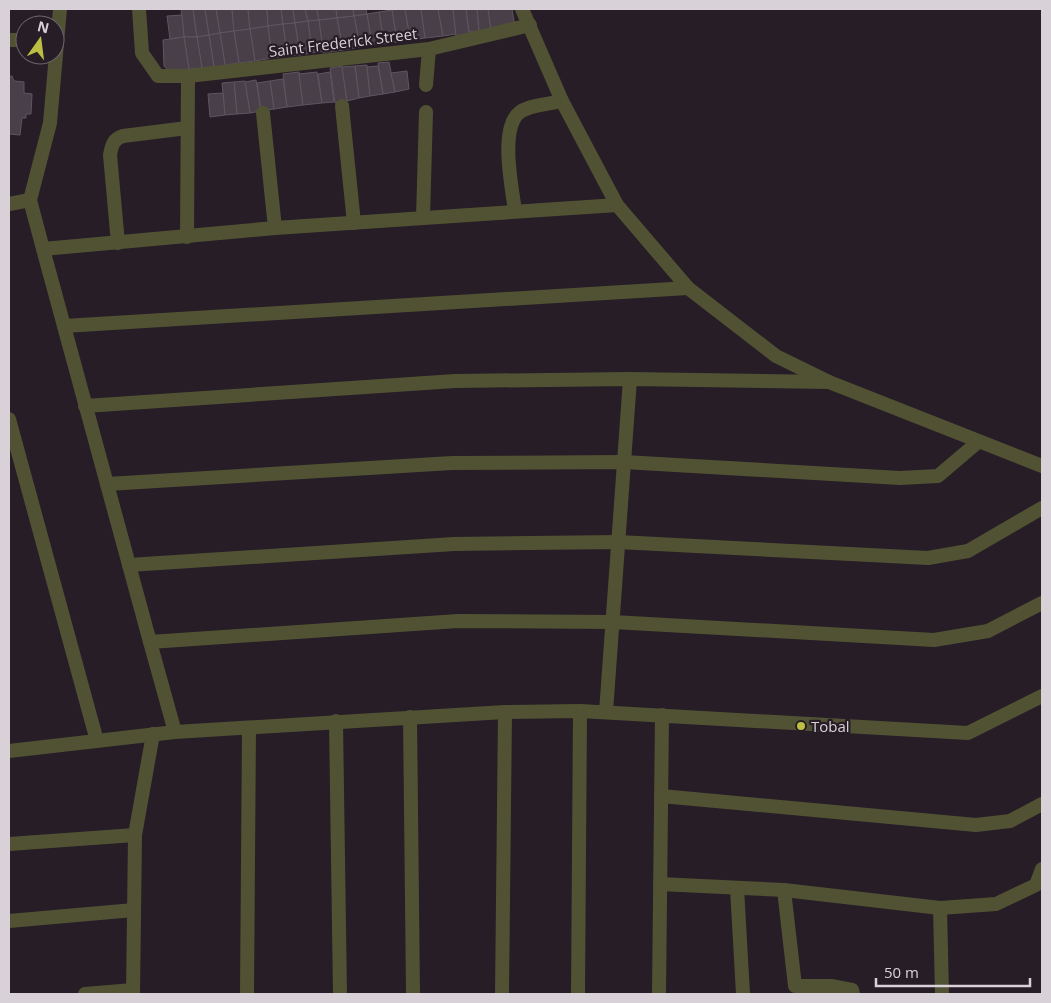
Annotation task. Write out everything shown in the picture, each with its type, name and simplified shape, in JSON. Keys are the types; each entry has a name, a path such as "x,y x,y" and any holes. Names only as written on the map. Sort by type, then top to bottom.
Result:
{"street":[{"name":"Saint Frederick Street","path":"139,9 142,53 158,76 188,76 429,49 530,25"},
{"path":"522,9 562,101 617,205 688,288 776,356 829,382 1042,466"},
{"path":"426,85 429,49"},
{"path":"55,65 50,123 30,200 174,732"},
{"path":"187,237 188,76"},
{"path":"515,211 508,140 511,123 521,112 562,101"},
{"path":"342,106 354,223"},
{"path":"263,112 275,228"},
{"path":"423,218 426,112"},
{"path":"118,243 110,156 112,145 116,138 187,128"},
{"path":"9,204 30,200"},
{"path":"43,249 275,228 617,205"},
{"path":"64,326 688,288"},
{"path":"85,406 455,381 630,379 829,382"},
{"path":"606,712 630,379"},
{"path":"9,419 97,740"},
{"path":"107,484 452,463 624,462 910,478 938,476 978,442"},
{"path":"129,565 454,544 618,542 928,558 968,551 1042,508"},
{"path":"150,642 458,621 613,622 934,640 988,631 1042,603"},
{"path":"9,751 174,732 505,712 606,712 968,733 1042,696"},
{"path":"578,994 580,711"},
{"path":"502,994 505,712"},
{"path":"659,994 662,715"},
{"path":"410,717 413,994"},
{"path":"336,721 340,994"},
{"path":"247,994 249,728"},
{"path":"85,994 133,992 135,835 154,734"},
{"path":"661,796 976,824 1010,820 1042,804"},
{"path":"9,844 135,835"},
{"path":"660,884 784,890 940,908 996,904 1036,885 1042,869"},
{"path":"737,888 743,994"},
{"path":"784,890 795,986 831,986 852,990 853,994"},
{"path":"940,908 942,994"},
{"path":"9,920 134,910"}],"building":[{"path":"181,9 193,9 197,37 184,37"},
{"path":"193,9 205,9 209,35 197,37"},
{"path":"205,9 216,9 220,33 209,35"},
{"path":"216,9 232,9 234,31 220,33"},
{"path":"232,9 248,9 250,29 234,31"},
{"path":"248,9 267,9 268,26 250,29"},
{"path":"267,9 281,9 283,24 268,26"},
{"path":"281,9 293,9 295,23 283,24"},
{"path":"293,9 305,9 308,21 295,23"},
{"path":"305,9 317,9 319,20 308,21"},
{"path":"317,9 336,9 337,18 319,20"},
{"path":"336,9 353,9 354,16 337,18"},
{"path":"353,9 366,9 367,14 354,16"},
{"path":"405,9 421,9 425,38 410,40"},
{"path":"405,9 410,40 397,42 392,10"},
{"path":"421,9 438,9 443,36 425,38"},
{"path":"438,9 453,9 456,34 443,36"},
{"path":"453,9 466,9 469,34 456,36"},
{"path":"466,9 477,9 479,31 469,32"},
{"path":"477,9 488,9 491,29 479,31"},
{"path":"488,9 512,9 515,27 491,29"},
{"path":"392,10 397,42 384,44 379,12"},
{"path":"379,12 384,44 372,45 367,14"},
{"path":"367,14 372,45 360,47 354,16"},
{"path":"182,15 184,37 170,39 167,16"},
{"path":"354,16 360,47 343,50 337,18"},
{"path":"337,18 343,50 323,53 319,20"},
{"path":"319,20 323,51 312,53 308,21"},
{"path":"308,21 312,53 300,55 295,23"},
{"path":"295,23 300,55 287,56 283,24"},
{"path":"283,24 287,56 272,58 268,26"},
{"path":"268,26 272,58 255,61 250,29"},
{"path":"250,29 255,61 239,63 234,31"},
{"path":"234,31 239,63 225,65 220,33"},
{"path":"220,33 225,65 214,67 209,35"},
{"path":"209,35 214,67 202,68 197,37"},
{"path":"184,37 197,37 202,68 189,69"},
{"path":"184,37 189,69 170,72 164,66 163,40"},
{"path":"389,62 395,92 383,94 378,63"},
{"path":"367,65 370,96 359,98 355,66"},
{"path":"342,66 347,101 335,103 330,68"},
{"path":"355,66 359,98 347,101 342,67"},
{"path":"378,66 383,94 370,96 367,67"},
{"path":"407,71 409,89 395,92 391,73"},
{"path":"299,72 303,105 287,107 283,74"},
{"path":"317,72 322,103 303,105 299,74"},
{"path":"330,72 334,102 322,103 318,74"},
{"path":"9,76 12,76 14,81 24,82 24,93 32,94 31,114 26,114 26,118 22,118 20,135 9,134"},
{"path":"283,79 287,107 274,109 270,81"},
{"path":"256,80 261,111 250,113 245,82"},
{"path":"245,81 250,113 237,114 234,82"},
{"path":"270,81 274,109 261,111 257,83"},
{"path":"234,82 237,114 225,115 222,83"},
{"path":"223,93 225,115 210,117 208,94"}],"place":[{"name":"Tobal","path":"801,726"}]}
